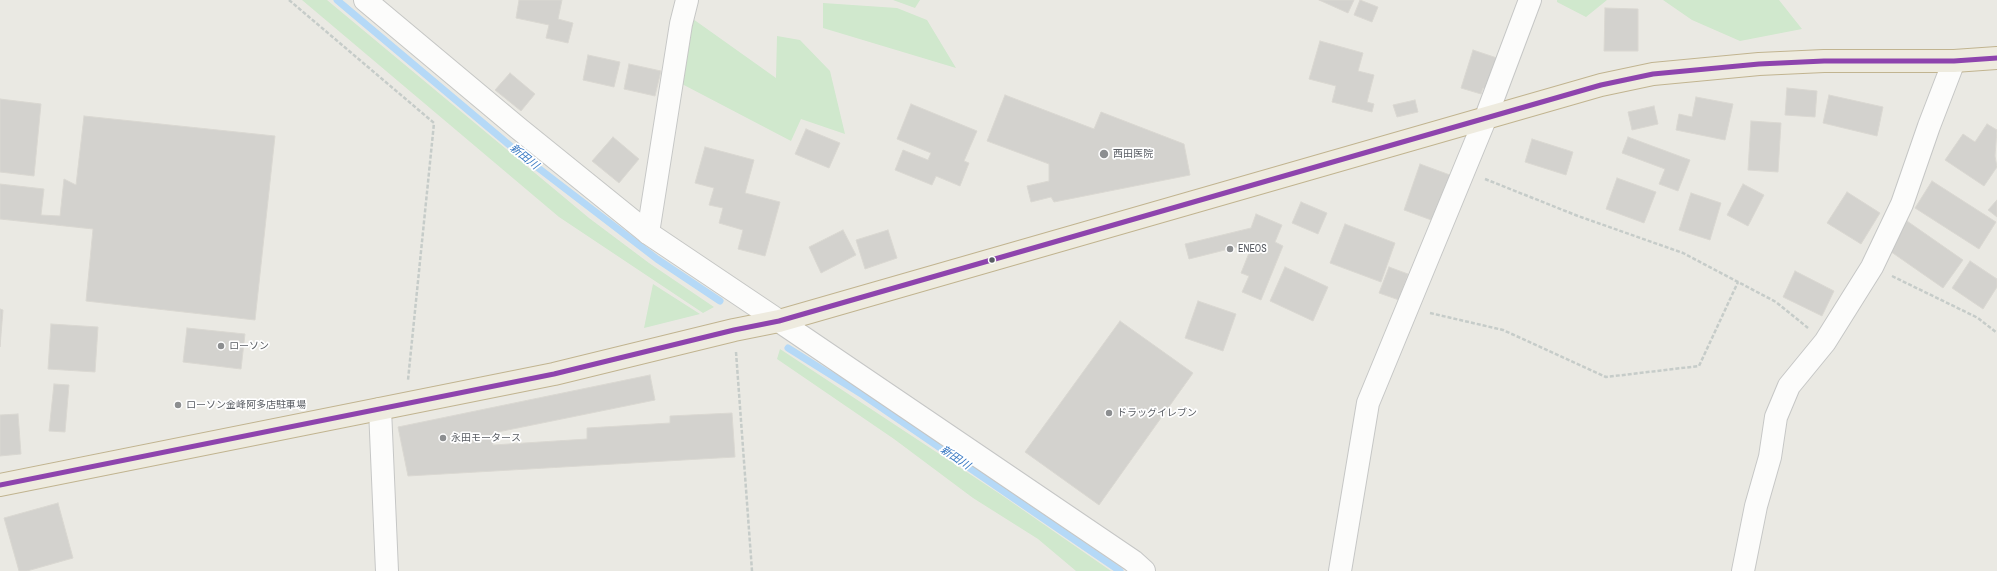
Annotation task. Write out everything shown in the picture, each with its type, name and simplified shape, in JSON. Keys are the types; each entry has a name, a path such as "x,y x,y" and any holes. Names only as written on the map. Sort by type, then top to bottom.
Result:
{"highway":[{"path":"0,485 554,374 734,330 779,321 1486,117 1594,87 1653,74 1759,64 1824,61 1954,61 1997,58"}],"street":[{"path":"365,0 518,128 648,233 1133,561 1144,571"},
{"path":"648,233 681,24 687,0"},
{"path":"1340,571 1368,403 1486,117 1530,0"},
{"path":"1743,571 1756,506 1770,457 1776,418 1789,386 1825,342 1872,267 1902,204 1929,126 1954,61"},
{"path":"380,409 387,571"}],"path":[{"path":"289,0 434,123 405,404"},
{"path":"1464,171 1578,216 1683,253 1776,302 1825,342"},
{"path":"1872,267 1978,318 1997,333"},
{"path":"1406,308 1503,330 1606,377 1699,366 1738,282"},
{"path":"734,330 752,571"}],"green space":[{"path":"302,0 327,0 589,218 649,263 714,307 703,313 559,217"},
{"path":"893,0 920,0 915,8"},
{"path":"1557,0 1607,0 1586,17 1557,2"},
{"path":"1663,0 1779,0 1802,29 1740,41 1692,20"},
{"path":"823,3 897,8 927,20 956,68 823,28"},
{"path":"693,19 776,78 777,36 800,40 830,71 845,134 801,119 791,141 682,84"},
{"path":"653,284 700,314 644,328"},
{"path":"780,349 1000,494 1111,571 1076,571 1038,539 973,498 894,439 777,359"}],"building":[{"path":"519,0 562,0 558,19 573,23 568,43 546,38 549,25 516,18"},
{"path":"1319,0 1354,0 1348,13"},
{"path":"1360,0 1378,7 1372,22 1354,15"},
{"path":"1605,8 1638,9 1638,51 1604,51"},
{"path":"1320,41 1363,53 1358,71 1374,75 1367,102 1374,104 1372,112 1332,102 1336,86 1309,79"},
{"path":"1473,50 1500,59 1490,91 1483,88 1481,94 1461,88"},
{"path":"588,55 620,62 614,87 583,80"},
{"path":"629,64 661,71 655,96 624,89"},
{"path":"510,73 535,94 521,111 495,90"},
{"path":"1787,88 1817,91 1815,117 1785,115"},
{"name":"西田医院","path":"1005,95 1094,129 1101,112 1184,144 1190,175 1054,202 1051,197 1031,202 1027,186 1049,181 1049,164 987,141"},
{"path":"1829,95 1883,107 1877,136 1823,123"},
{"path":"1696,97 1733,104 1725,140 1676,130 1679,114 1692,117"},
{"path":"0,99 41,104 34,176 0,172"},
{"path":"1415,100 1418,112 1397,117 1393,105"},
{"path":"911,104 977,131 964,161 969,163 960,186 936,176 932,185 895,170 903,150 928,160 931,153 897,139"},
{"path":"1654,106 1658,124 1632,130 1628,112"},
{"path":"84,116 275,136 255,320 86,301 93,229 0,219 0,184 44,189 41,215 60,216 64,179 76,185"},
{"path":"1751,121 1781,123 1778,172 1748,170"},
{"path":"1987,124 1997,130 1995,156 1997,167 1984,186 1945,160 1963,134 1975,142"},
{"path":"806,129 840,143 829,168 795,154"},
{"path":"613,137 639,159 619,183 592,161"},
{"path":"1628,137 1690,160 1678,191 1659,184 1665,169 1622,153"},
{"path":"1532,139 1573,152 1566,175 1525,162"},
{"path":"705,147 754,160 745,193 780,202 765,256 738,249 743,230 719,223 723,208 709,205 714,188 695,183"},
{"path":"1420,164 1450,175 1434,221 1404,210"},
{"path":"1617,178 1656,192 1644,223 1606,209"},
{"path":"1932,181 1996,222 1979,249 1915,208"},
{"path":"1743,184 1764,195 1748,226 1727,215"},
{"path":"1847,192 1880,213 1861,244 1827,223"},
{"path":"1691,193 1721,203 1710,240 1679,230"},
{"path":"1997,200 1997,217 1988,210"},
{"path":"1301,202 1327,213 1318,234 1292,223"},
{"path":"1256,214 1282,225 1275,242 1283,246 1261,300 1242,292 1249,276 1241,273 1253,243 1189,259 1185,244 1251,228"},
{"path":"1907,221 1963,260 1943,288 1887,249"},
{"path":"1345,224 1395,243 1381,282 1330,263"},
{"path":"843,230 856,255 821,273 809,247"},
{"path":"888,230 897,258 865,269 856,240"},
{"path":"1970,261 1997,279 1997,287 1983,309 1952,288"},
{"path":"1285,267 1328,287 1313,321 1270,301"},
{"path":"1389,267 1408,274 1399,300 1379,293"},
{"path":"1795,271 1834,291 1822,316 1783,297"},
{"path":"1198,301 1236,314 1223,351 1185,338"},
{"path":"0,309 3,310 0,347"},
{"name":"ドラッグイレブン","path":"1120,321 1193,373 1099,505 1025,452"},
{"path":"51,324 98,327 95,372 48,369"},
{"path":"187,328 245,334 241,369 183,362"},
{"path":"650,375 655,400 493,433 493,445 587,439 587,428 670,423 670,416 732,413 735,457 408,476 398,427"},
{"path":"54,384 69,385 65,432 49,431"},
{"path":"18,414 21,454 0,456 0,415"},
{"path":"58,503 73,558 27,571 19,571 4,518"}],"waterway":[{"name":"新田川","path":"337,0 520,154 657,259 720,301"},
{"name":"新田川","path":"788,348 863,395 1120,571"}],"transit line":[{"path":"0,485 554,374 734,330 779,321 1601,85 1653,74 1759,64 1824,61 1954,61 1997,58"}],"place":[{"name":"西田医院","path":"1104,154"},
{"name":"ENEOS","path":"1230,249"},
{"name":"ローソン","path":"221,346"},
{"name":"ローソン金峰阿多店駐車場","path":"178,405"},
{"name":"ドラッグイレブン","path":"1109,413"},
{"name":"永田モータース","path":"443,438"}]}
